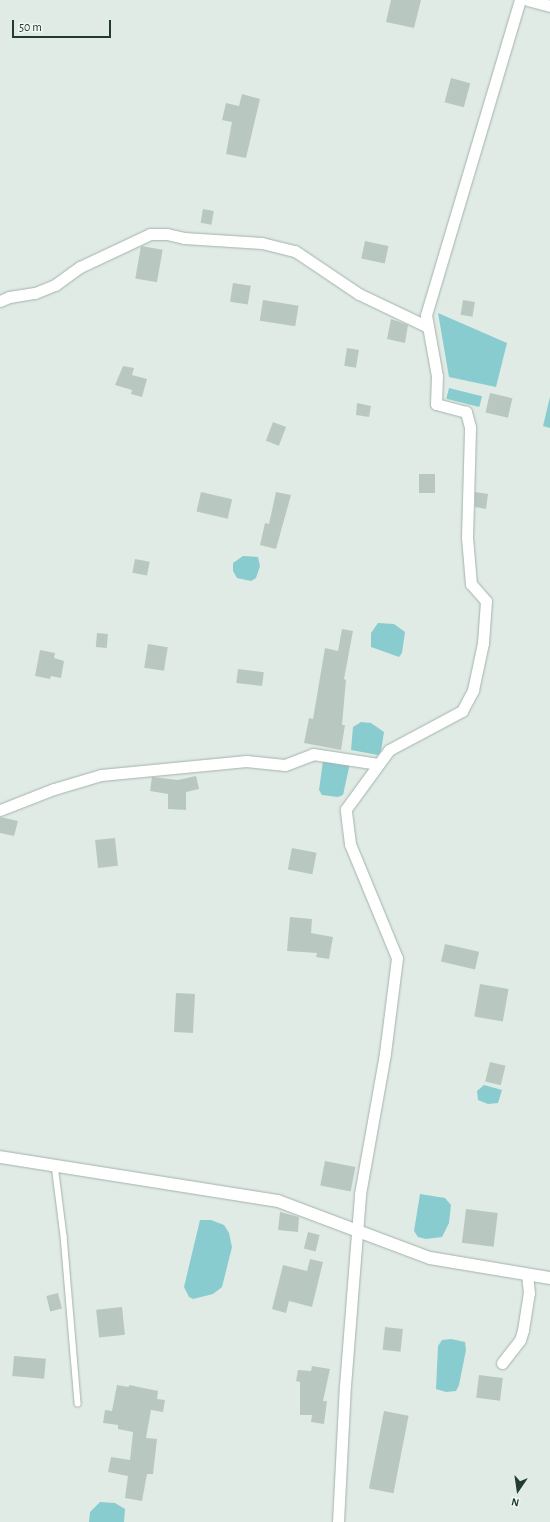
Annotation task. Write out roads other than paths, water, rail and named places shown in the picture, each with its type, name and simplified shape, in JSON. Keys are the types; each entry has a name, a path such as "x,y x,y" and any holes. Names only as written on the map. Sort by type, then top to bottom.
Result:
{"street":[{"path":"338,1522 345,1386 360,1194 385,1053 397,958 350,844 346,809 389,750 462,711 473,690 483,643 486,601 471,584 467,537 470,427 466,412 436,404 436,369 426,326 426,315 520,0"},
{"path":"528,0 550,6"},
{"path":"0,301 9,297 35,293 55,285 80,268 150,234 167,234 184,238 262,242 295,251 360,294 426,326"},
{"path":"0,810 54,789 101,775 246,761 285,765 313,754 378,764"},
{"path":"0,1157 278,1201 430,1258 550,1278"},
{"path":"502,1363 520,1340 523,1330 529,1293 527,1274"}],"lane":[{"path":"55,1165 64,1236 78,1403"}],"water":[{"path":"438,313 507,343 496,387 449,377"},
{"path":"449,388 482,396 479,407 446,399"},
{"path":"550,397 550,428 543,426"},
{"path":"243,556 258,557 260,566 256,578 251,581 237,578 233,571 233,563"},
{"path":"378,623 394,624 405,632 402,653 399,657 371,647 371,633"},
{"path":"361,722 371,723 384,732 381,751 378,755 351,750 353,727"},
{"path":"327,758 350,763 343,795 338,797 322,795 319,790 323,761"},
{"path":"484,1085 502,1090 498,1103 488,1104 478,1100 477,1091"},
{"path":"420,1194 445,1198 451,1205 449,1223 442,1237 426,1239 418,1237 414,1231"},
{"path":"200,1220 211,1220 224,1225 229,1233 232,1247 222,1287 213,1294 193,1299 189,1297 184,1287"},
{"path":"451,1339 465,1342 466,1350 459,1385 456,1391 446,1392 436,1389 438,1346 442,1340"},
{"path":"100,1502 115,1503 125,1509 124,1522 89,1522 90,1512"}]}
